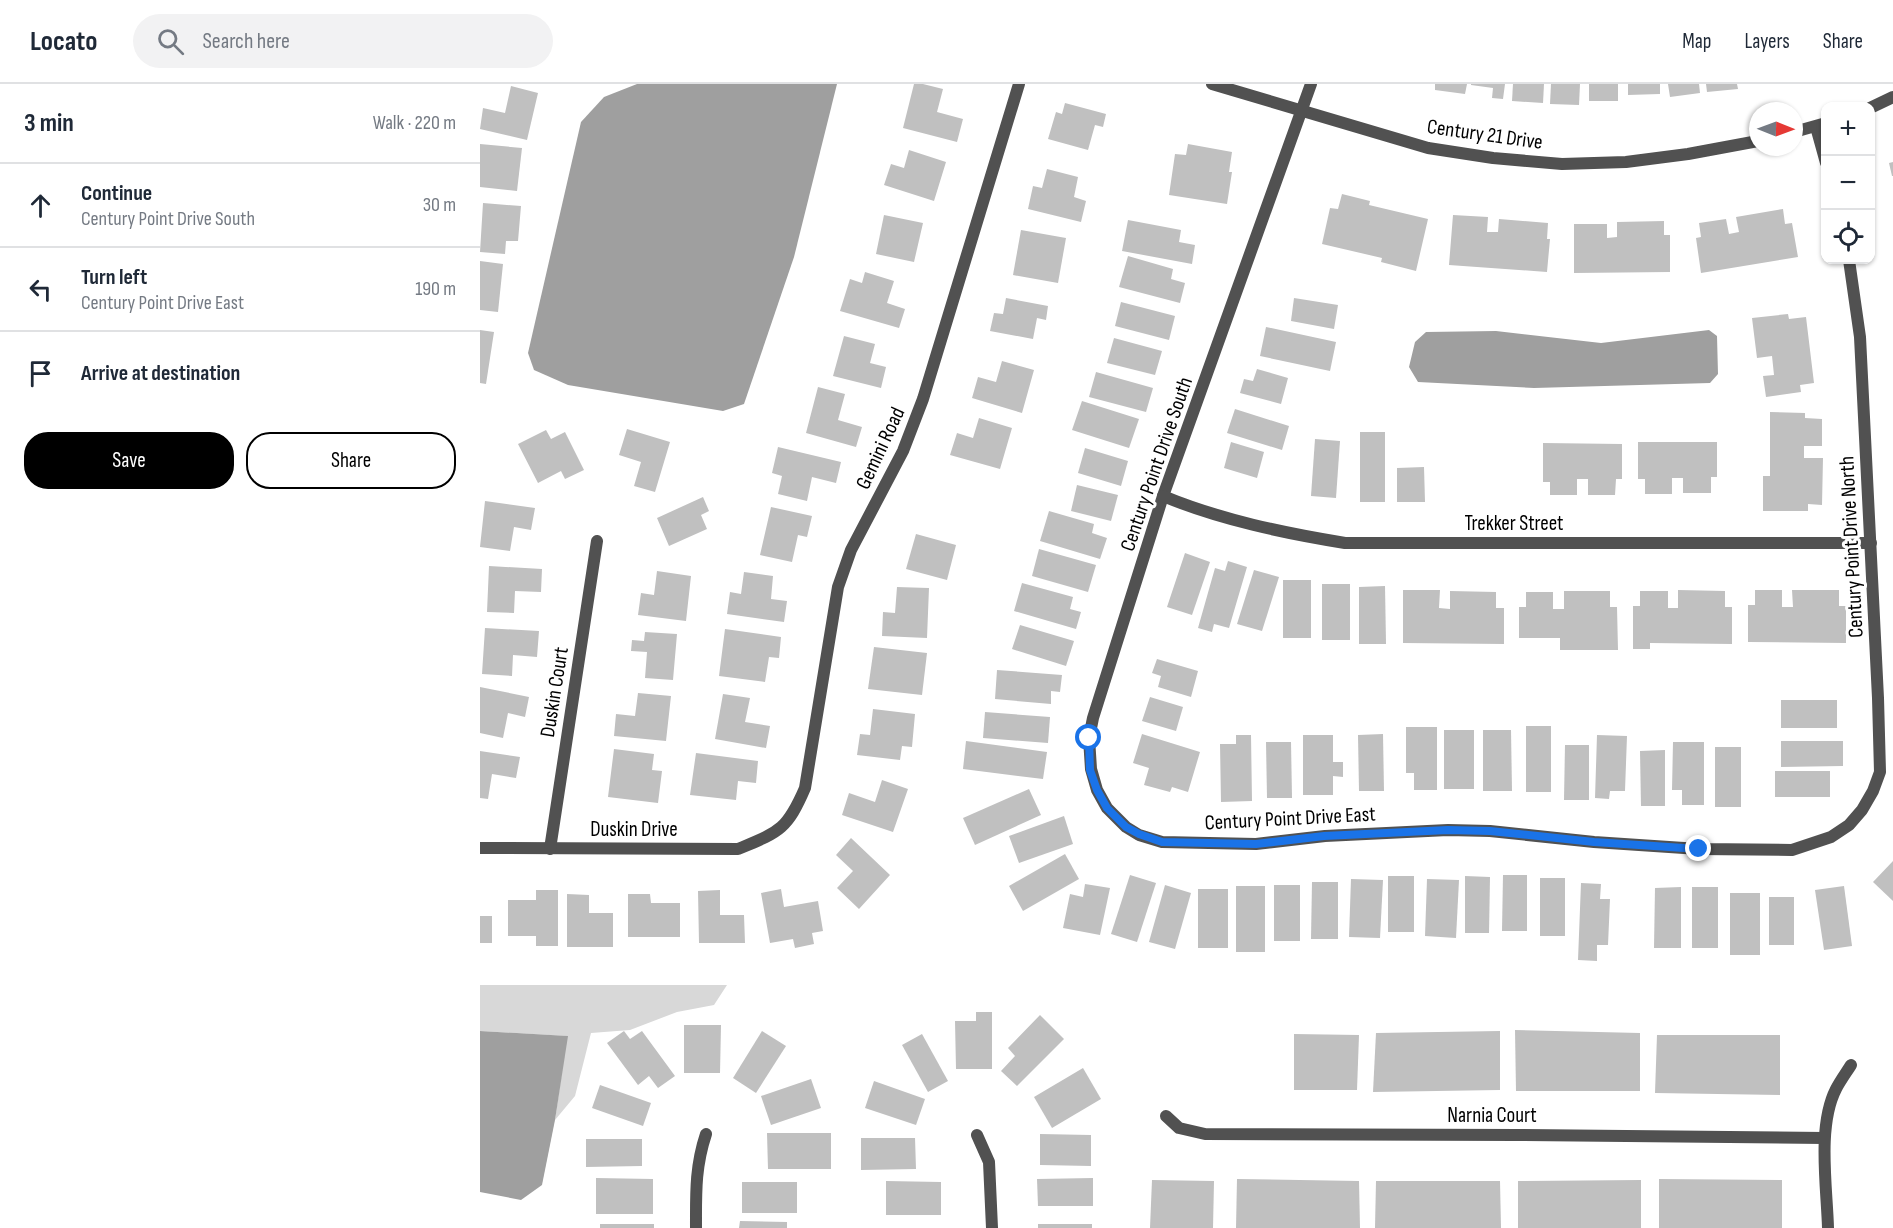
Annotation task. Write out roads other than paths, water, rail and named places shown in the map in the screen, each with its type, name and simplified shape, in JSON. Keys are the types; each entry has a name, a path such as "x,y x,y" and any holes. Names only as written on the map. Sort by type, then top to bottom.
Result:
{"street":[{"name":"Gemini Road","path":"784,827 796,810 805,788 838,586 851,550 903,451 923,399 1019,84"},
{"name":"Century 21 Drive","path":"1212,84 1428,148 1493,158 1562,164 1626,162 1749,143"},
{"name":"Century Point Drive South","path":"1126,827 1107,808 1090,770 1089,738 1093,718 1163,496 1311,84"},
{"path":"1875,106 1893,97"},
{"path":"1803,130 1821,125"},
{"name":"Century Point Drive North","path":"1849,825 1862,810 1873,791 1880,772 1860,337 1850,264"},
{"name":"Trekker Street","path":"1163,496 1210,512 1294,534 1345,543 1871,543"},
{"name":"Duskin Court","path":"550,849 597,541"},
{"name":"Century Point Drive East","path":"1126,827 1162,842 1178,844 1256,844 1335,836 1448,830 1490,831 1594,842 1699,849 1792,849 1831,837 1849,825"},
{"name":"Duskin Drive","path":"480,848 738,849 784,827"},
{"path":"1828,1228 1824,1138 1835,1090 1851,1065"},
{"name":"Narnia Court","path":"1166,1116 1179,1128 1205,1134 1517,1134 1824,1138"},
{"path":"696,1228 696,1176 699,1155 706,1134"},
{"path":"977,1135 989,1162 992,1228"}]}
